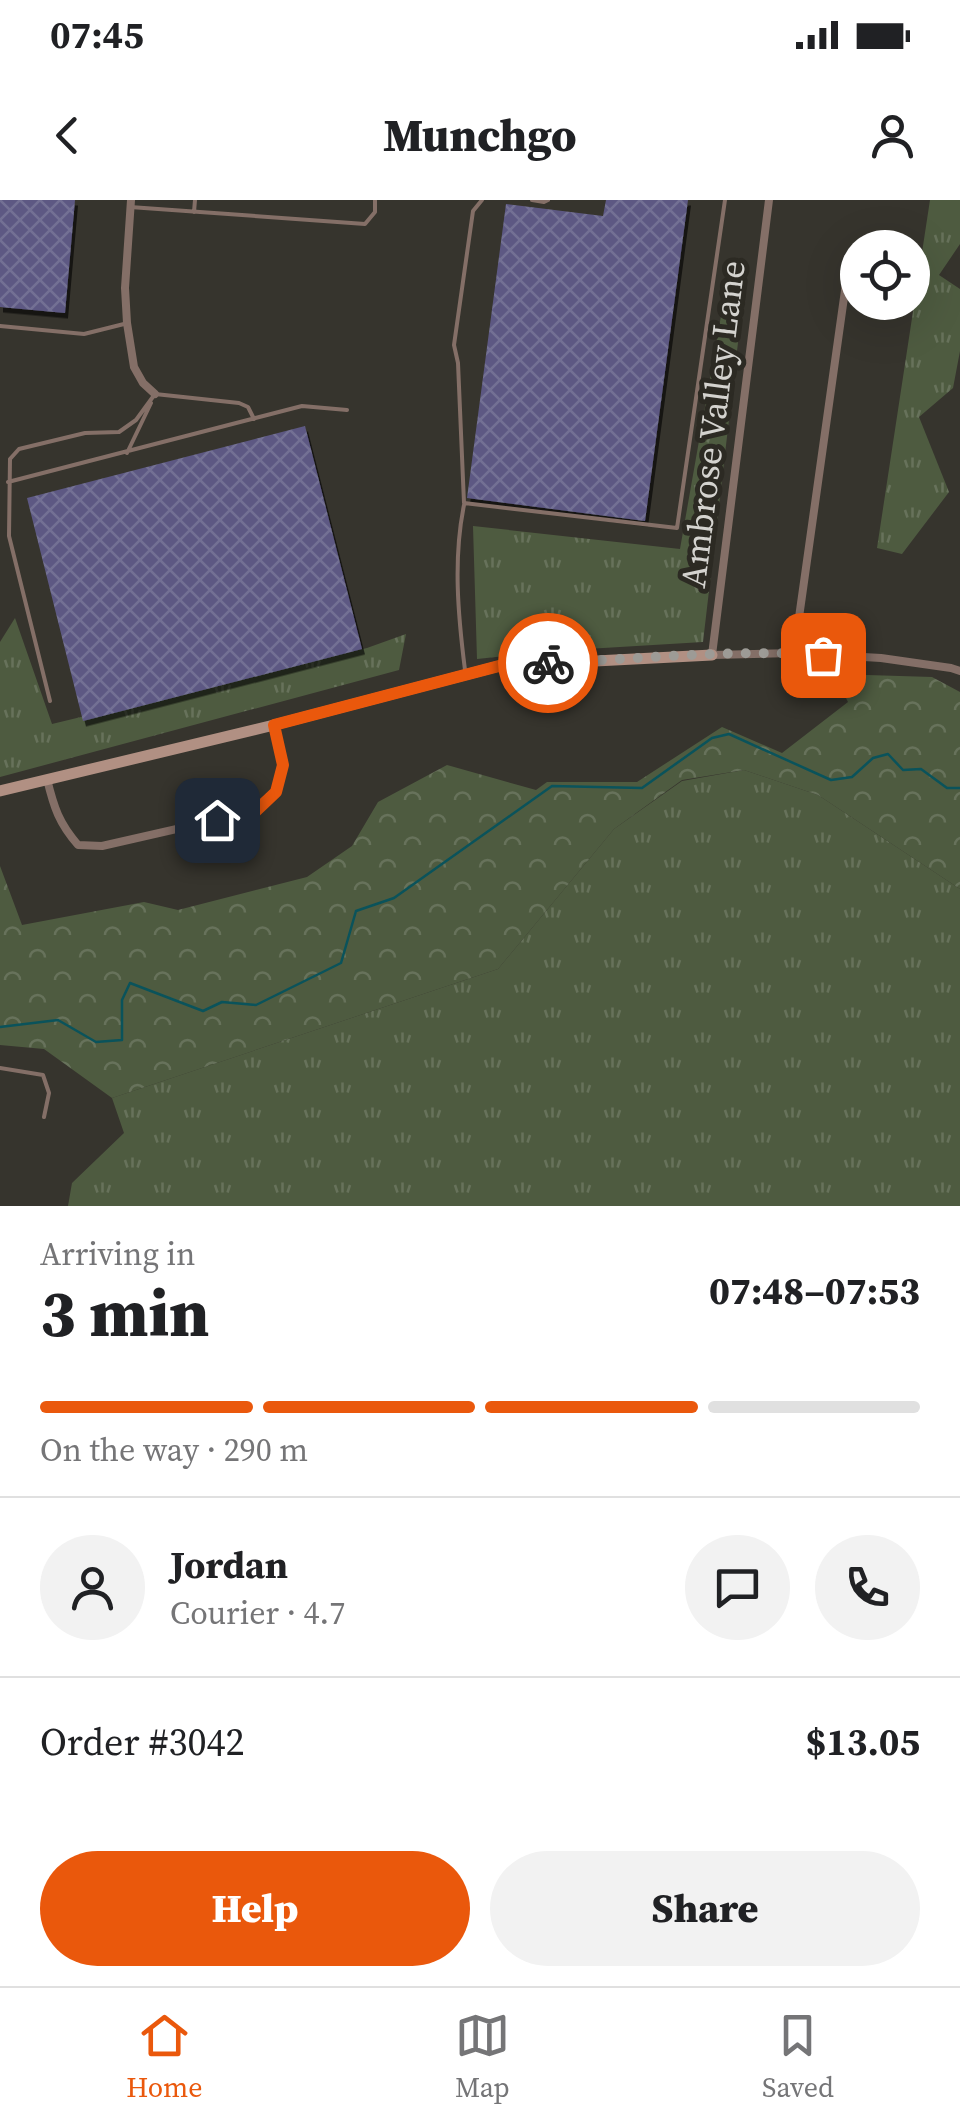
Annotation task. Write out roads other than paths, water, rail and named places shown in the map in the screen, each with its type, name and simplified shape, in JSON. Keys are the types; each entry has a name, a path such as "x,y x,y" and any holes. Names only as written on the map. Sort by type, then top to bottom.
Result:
{"street":[{"name":"Ambrose Valley Lane","path":"712,655 768,200"},
{"path":"130,203 127,323 134,366 155,394"},
{"path":"794,653 841,320"},
{"path":"0,791 499,666 794,653 881,658 960,671"},
{"path":"46,779 62,826 78,845 102,846 256,811 276,792 283,765 274,725"}],"lane":[{"path":"165,210 166,200"},
{"path":"194,212 196,200"},
{"path":"130,203 165,210 365,224 375,212 375,200"},
{"path":"466,674 458,612 458,543 464,504 454,345 473,211 482,200"},
{"path":"532,200 548,200"},
{"path":"464,504 678,528 725,200"},
{"path":"0,326 84,334 127,323"},
{"path":"155,394 238,402 248,408 254,419"},
{"path":"127,453 155,394"},
{"path":"50,702 9,536 10,459 19,449 84,433 119,432 136,420 155,394"},
{"path":"8,482 302,406 347,410"},
{"path":"0,1068 43,1075 48,1093 44,1117"}],"waterway":[{"path":"0,1027 58,1020 96,1042 122,1040 122,1000 130,983 203,1011 222,1002 256,1005 341,963 356,911 394,898 552,786 642,788 712,738 729,734 831,780 852,777 873,758 888,754 903,770 921,769 947,788 960,788"}]}
